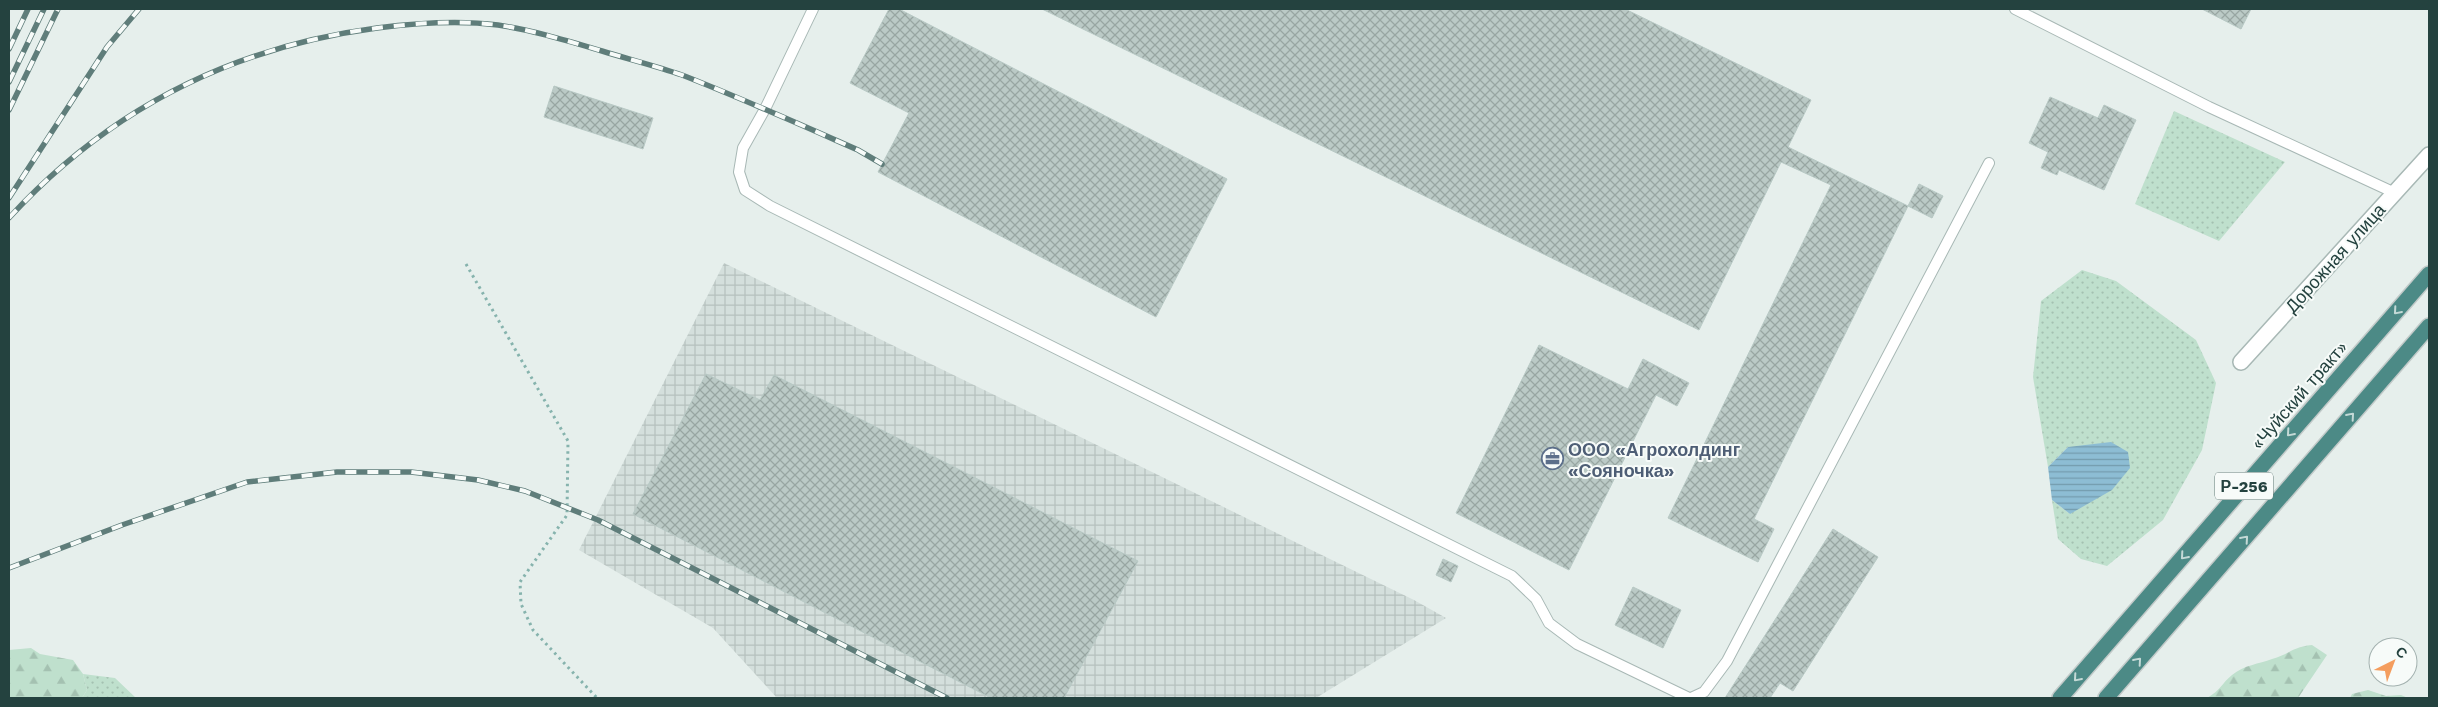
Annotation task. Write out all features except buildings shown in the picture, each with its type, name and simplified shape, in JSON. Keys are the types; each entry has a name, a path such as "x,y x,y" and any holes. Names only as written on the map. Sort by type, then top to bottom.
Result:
{"highway":[{"name":"«Чуйский тракт»","path":"2060,698 2429,274"},
{"name":"Р-256","path":"2106,698 2429,326"}],"street":[{"name":"Дорожная улица","path":"2241,362 2429,155"}],"lane":[{"path":"813,9 765,109 743,148 739,172 745,190 770,206 1512,576 1536,599 1549,623 1577,644 1690,698 1704,692 1727,661 1989,163"},
{"path":"2015,9 2209,107 2395,193"}],"path":[{"path":"466,264 568,441 567,515 520,582 521,604 533,630 598,698"}],"shaded area":[{"path":"724,263 1414,600 1446,618 1316,698 777,698 713,628 579,550"}],"green space":[{"path":"2174,111 2285,162 2219,241 2135,204"},
{"path":"2082,270 2116,281 2196,340 2216,383 2202,450 2163,520 2107,566 2081,559 2058,539 2052,500 2070,514 2068,447 2048,467 2033,377 2041,301"},
{"path":"2312,645 2327,655 2298,698 2207,698 2241,669 2278,657 2300,647"},
{"path":"31,648 40,654 73,660 83,674 87,690 82,698 9,698 9,650"},
{"path":"83,674 115,678 136,698 82,698 87,690"},
{"path":"2368,690 2386,696 2401,695 2408,698 2350,698 2352,694"}],"water":[{"path":"2111,442 2128,452 2130,468 2112,490 2070,514 2052,500 2048,467 2068,447"}],"railway":[{"path":"9,49 28,9"},
{"path":"9,82 44,9"},
{"path":"9,110 58,9"},
{"path":"9,198 107,47 139,9"},
{"path":"9,218 47,180 88,145 131,115 176,90 223,68 272,51 324,37 377,28 452,22 511,27 563,40 682,75 858,150 882,164"},
{"path":"9,568 122,525 247,482 337,472 411,472 478,480 525,491 598,520 947,698"}],"place":[{"name":"ООО «Агрохолдинг «Сояночка»","path":"1552,459"}]}
